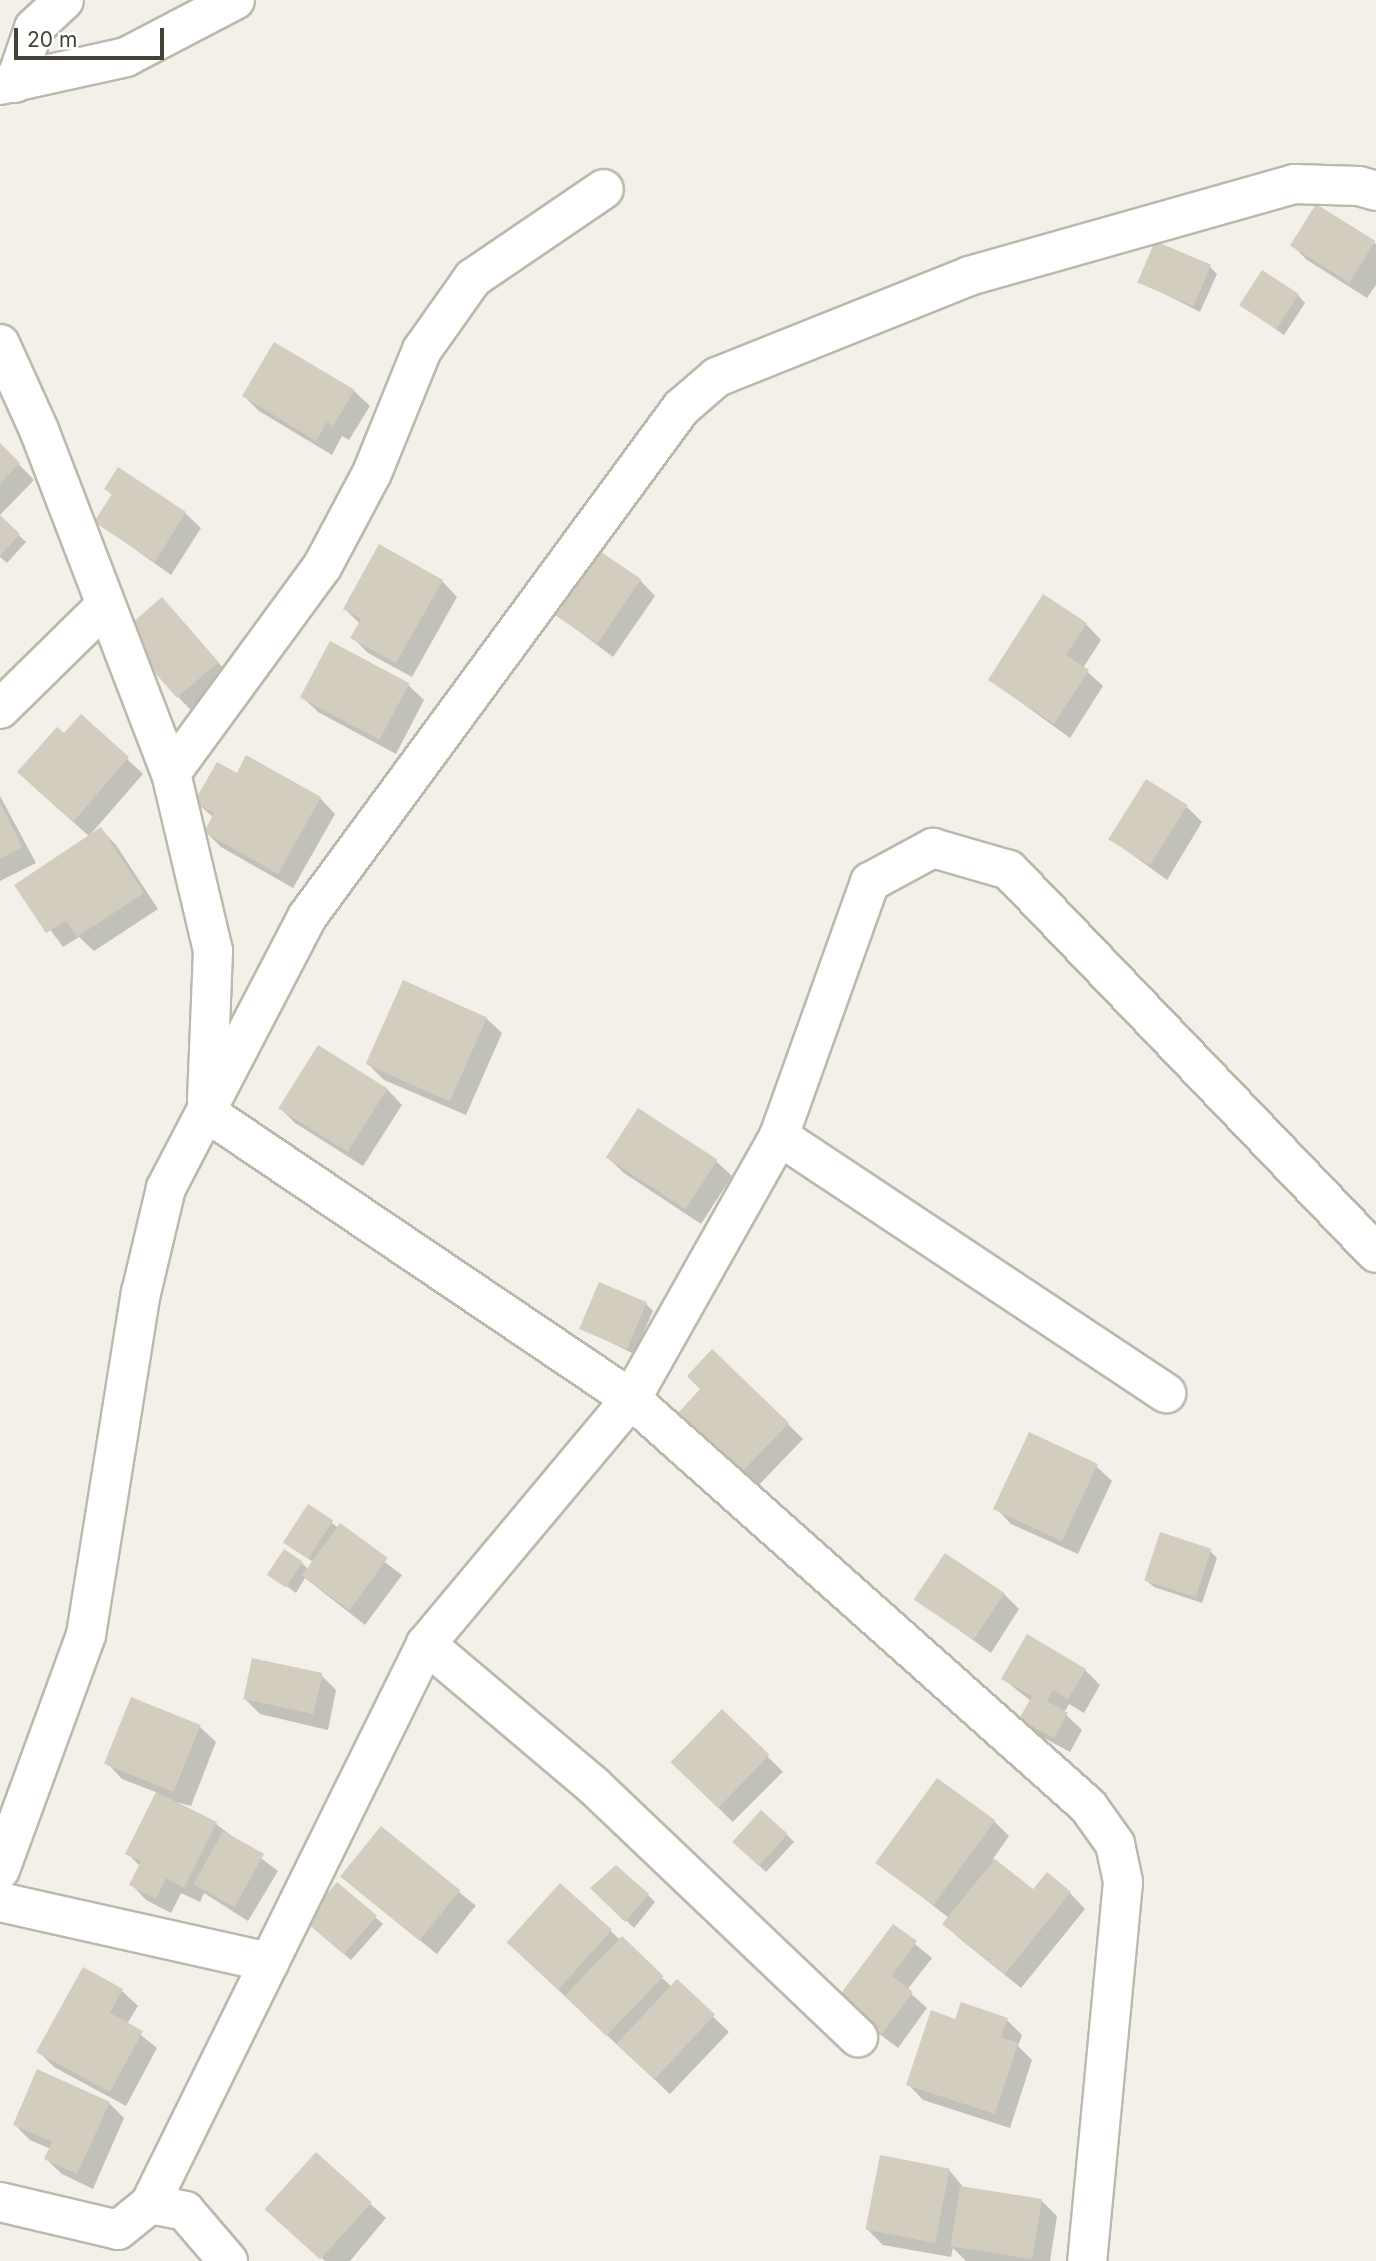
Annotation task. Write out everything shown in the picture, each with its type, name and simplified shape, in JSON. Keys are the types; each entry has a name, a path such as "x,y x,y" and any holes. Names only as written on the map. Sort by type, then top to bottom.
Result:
{"street":[{"path":"7,84 34,28 64,0"},
{"path":"7,84 126,57 235,0"},
{"path":"0,1870 86,1634 141,1293 166,1188 307,916 681,408 717,377 969,276 1294,184 1359,186 1376,191"},
{"path":"171,774 322,567 372,473 422,351 473,278 604,190"},
{"path":"0,344 39,430 171,774 213,951 206,1112"},
{"path":"0,709 106,605"},
{"path":"0,2203 118,2230 150,2204 426,1644 631,1399 779,1136 870,882 933,848 1009,870 1376,1253"},
{"path":"206,1112 631,1399 1088,1806 1115,1844 1123,1882 1087,2261"},
{"path":"779,1136 1166,1393"},
{"path":"426,1644 593,1785 858,2037"},
{"path":"0,1902 269,1962"},
{"path":"150,2204 185,2211 228,2261"}],"building":[{"path":"1316,204 1375,241 1349,283 1290,246"},
{"path":"1155,241 1211,265 1194,306 1137,282"},
{"path":"1262,270 1299,294 1276,329 1239,305"},
{"path":"274,342 355,390 333,426 327,422 316,441 242,396"},
{"path":"0,443 20,463 0,484"},
{"path":"118,467 186,512 155,562 94,522 112,494 104,489"},
{"path":"0,515 20,534 0,556"},
{"path":"379,544 443,580 396,663 350,638 361,619 343,609"},
{"path":"598,550 641,579 597,644 554,615"},
{"path":"1043,594 1087,623 1066,655 1089,670 1054,724 988,680"},
{"path":"162,597 218,662 177,698 120,633"},
{"path":"330,641 409,683 379,740 300,698"},
{"path":"81,714 129,757 73,822 17,772 57,727 64,733"},
{"path":"246,755 321,797 278,874 204,832 214,813 194,802 217,762 237,773"},
{"path":"1146,779 1188,805 1150,865 1108,839"},
{"path":"0,802 22,847 0,859"},
{"path":"101,827 144,893 77,937 66,921 46,933 14,885"},
{"path":"403,980 487,1017 450,1101 366,1064"},
{"path":"318,1045 388,1088 348,1152 278,1109"},
{"path":"638,1108 718,1160 686,1209 606,1157"},
{"path":"599,1282 647,1302 627,1349 579,1329"},
{"path":"712,1349 789,1423 740,1474 678,1413 700,1389 687,1376"},
{"path":"1029,1432 1098,1464 1062,1541 993,1509"},
{"path":"308,1504 333,1520 308,1559 283,1543"},
{"path":"340,1523 388,1558 350,1610 302,1576"},
{"path":"1160,1532 1211,1549 1196,1597 1144,1581"},
{"path":"284,1549 303,1562 286,1588 267,1575"},
{"path":"945,1553 1005,1593 973,1640 914,1599"},
{"path":"1027,1634 1086,1669 1068,1699 1053,1690 1047,1701 1068,1713 1054,1738 1019,1719 1032,1696 1001,1679"},
{"path":"252,1658 322,1673 314,1714 243,1699"},
{"path":"131,1697 201,1725 174,1792 104,1764"},
{"path":"722,1709 769,1755 718,1808 671,1762"},
{"path":"937,1778 995,1820 934,1905 875,1863"},
{"path":"156,1792 217,1822 184,1888 166,1878 156,1899 129,1885 141,1861 125,1854"},
{"path":"761,1810 788,1834 759,1866 732,1842"},
{"path":"381,1826 460,1890 419,1941 340,1877"},
{"path":"223,1831 264,1854 235,1907 193,1884"},
{"path":"995,1859 1033,1889 1047,1872 1071,1892 1005,1974 942,1924"},
{"path":"616,1865 649,1894 625,1922 590,1888"},
{"path":"337,1882 377,1915 344,1954 304,1921"},
{"path":"560,1883 612,1930 558,1989 506,1942"},
{"path":"893,1924 917,1941 892,1976 913,1992 882,2034 836,2000"},
{"path":"622,1936 664,1976 606,2036 564,1996"},
{"path":"83,1967 123,1989 110,2013 143,2031 110,2092 36,2052"},
{"path":"677,1979 715,2014 654,2080 616,2044"},
{"path":"961,2002 1008,2018 1001,2037 1018,2043 995,2114 906,2085 931,2010 955,2019"},
{"path":"37,2069 110,2102 77,2174 44,2159 52,2142 13,2125"},
{"path":"316,2152 372,2202 320,2259 264,2209"},
{"path":"880,2155 950,2169 935,2243 865,2230"},
{"path":"960,2186 1042,2199 1032,2259 950,2246"}]}
